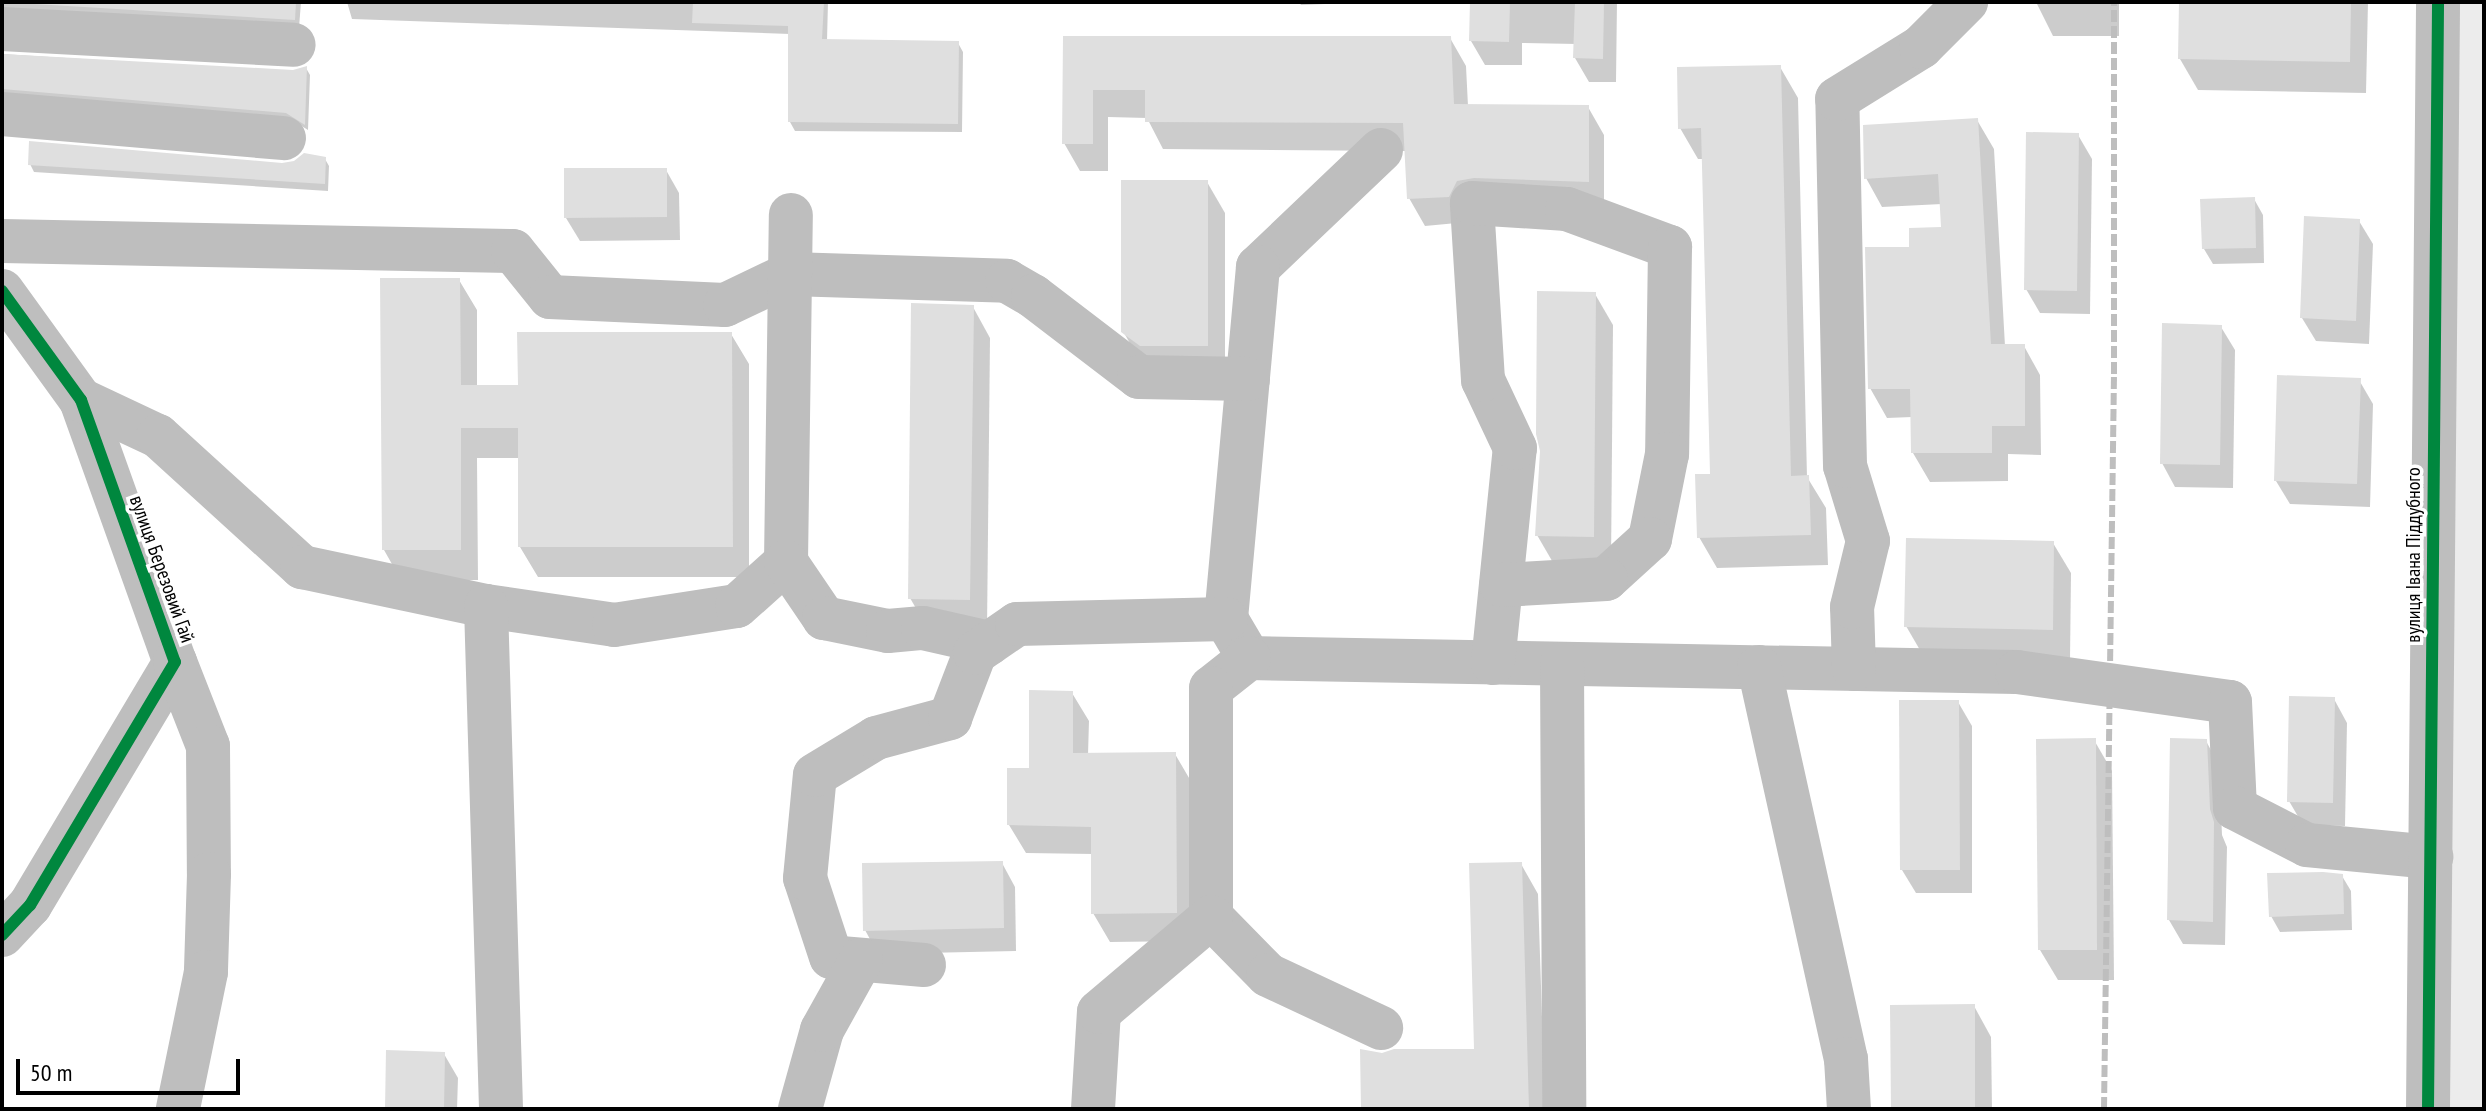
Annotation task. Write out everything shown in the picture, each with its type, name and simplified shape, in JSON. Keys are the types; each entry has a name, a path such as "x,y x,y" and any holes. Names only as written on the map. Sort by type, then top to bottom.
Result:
{"street":[{"path":"1854,669 1852,607 1868,541 1845,466 1837,99 1921,47 1966,2"},
{"name":"вулиця Івана Піддубного","path":"2428,1109 2438,2"},
{"path":"2,29 294,45"},
{"path":"2,114 284,138"},
{"path":"1249,658 1226,619 1258,267 1381,150"},
{"path":"1493,663 1515,448 1483,380 1472,203 1567,209 1670,247 1667,454 1650,539 1606,579 1501,585"},
{"path":"791,215 786,562 824,618 888,631 923,628 989,643"},
{"path":"2,241 513,251 550,297 725,305 790,274 1007,281 1033,296 1139,377 1248,379"},
{"name":"вулиця Березовий Гай","path":"2,291 81,400 175,662 30,905 2,935"},
{"path":"81,400 158,436 302,567 486,606 614,625 737,606 786,562"},
{"path":"486,606 501,1109"},
{"path":"924,965 831,957 805,878 815,775 876,738 950,718 975,653 1017,624 1226,619"},
{"path":"1381,1028 1268,975 1211,917 1211,688 1249,658 2017,672 2230,702 2235,808 2307,845 2431,857"},
{"path":"175,662 208,746 209,874 206,972 178,1109"},
{"path":"1562,664 1564,1109"},
{"path":"1759,667 1846,1059 1849,1109"},
{"path":"1093,1109 1099,1012 1211,917"},
{"path":"800,1109 822,1030 861,960"}],"shaded area":[{"path":"2446,2 2484,2 2484,1109 2445,1109"}],"building":[{"path":"2,2 296,2 295,20"},
{"path":"693,2 824,2 822,39 959,41 958,124 788,122 788,26 692,23"},
{"path":"1470,2 1510,2 1509,42 1469,41"},
{"path":"1575,2 1604,2 1603,59 1573,58"},
{"path":"2179,2 2351,2 2350,62 2178,59"},
{"path":"1063,36 1451,36 1454,104 1589,105 1589,182 1474,178 1457,181 1449,197 1407,199 1403,123 1145,122 1145,90 1093,90 1093,144 1062,144"},
{"path":"2,54 293,70 307,66 305,125 286,113 2,89"},
{"path":"1781,65 1791,476 1809,475 1811,535 1697,538 1695,474 1710,474 1701,128 1678,129 1677,67"},
{"path":"1978,118 1991,344 2025,344 2025,426 1992,426 1992,453 1911,453 1910,389 1868,389 1865,247 1909,247 1909,228 1941,227 1938,174 1864,179 1863,125"},
{"path":"2026,132 2079,133 2077,291 2024,290"},
{"path":"29,141 282,163 294,161 304,153 326,157 325,184 28,165"},
{"path":"564,168 667,168 667,217 564,218"},
{"path":"1121,180 1208,180 1208,346 1140,346 1121,332"},
{"path":"2255,197 2256,248 2202,249 2200,199"},
{"path":"2304,216 2360,219 2356,321 2300,318"},
{"path":"380,278 460,278 461,385 518,385 517,332 732,332 733,547 518,547 518,428 461,428 461,550 382,550"},
{"path":"1537,291 1596,292 1594,537 1535,536 1540,451 1536,434"},
{"path":"911,303 974,305 970,600 908,599"},
{"path":"2162,323 2222,325 2220,465 2160,464"},
{"path":"2277,375 2361,378 2357,484 2274,481"},
{"path":"1906,538 2054,541 2053,630 1904,627"},
{"path":"1029,690 1073,691 1073,753 1176,752 1177,913 1091,914 1091,827 1007,825 1007,768 1029,768"},
{"path":"2289,696 2335,697 2333,803 2287,802"},
{"path":"1899,700 1959,700 1960,870 1900,870"},
{"path":"2096,738 2097,950 2038,950 2036,739"},
{"path":"2170,738 2207,739 2210,809 2214,822 2213,922 2167,920"},
{"path":"1003,861 1004,928 863,931 862,863"},
{"path":"1522,862 1529,1109 1361,1109 1360,1049 1382,1053 1394,1049 1474,1049 1469,863"},
{"path":"2267,873 2343,874 2344,914 2269,917"},
{"path":"1975,1004 1975,1109 1891,1109 1890,1005"},
{"path":"386,1050 445,1052 444,1109 385,1109"}],"railway":[{"path":"2104,1109 2114,374 2114,2"}],"cycle path":[{"path":"2428,1109 2438,2"},
{"path":"2,291 81,400 175,662 30,905 2,935"}]}
